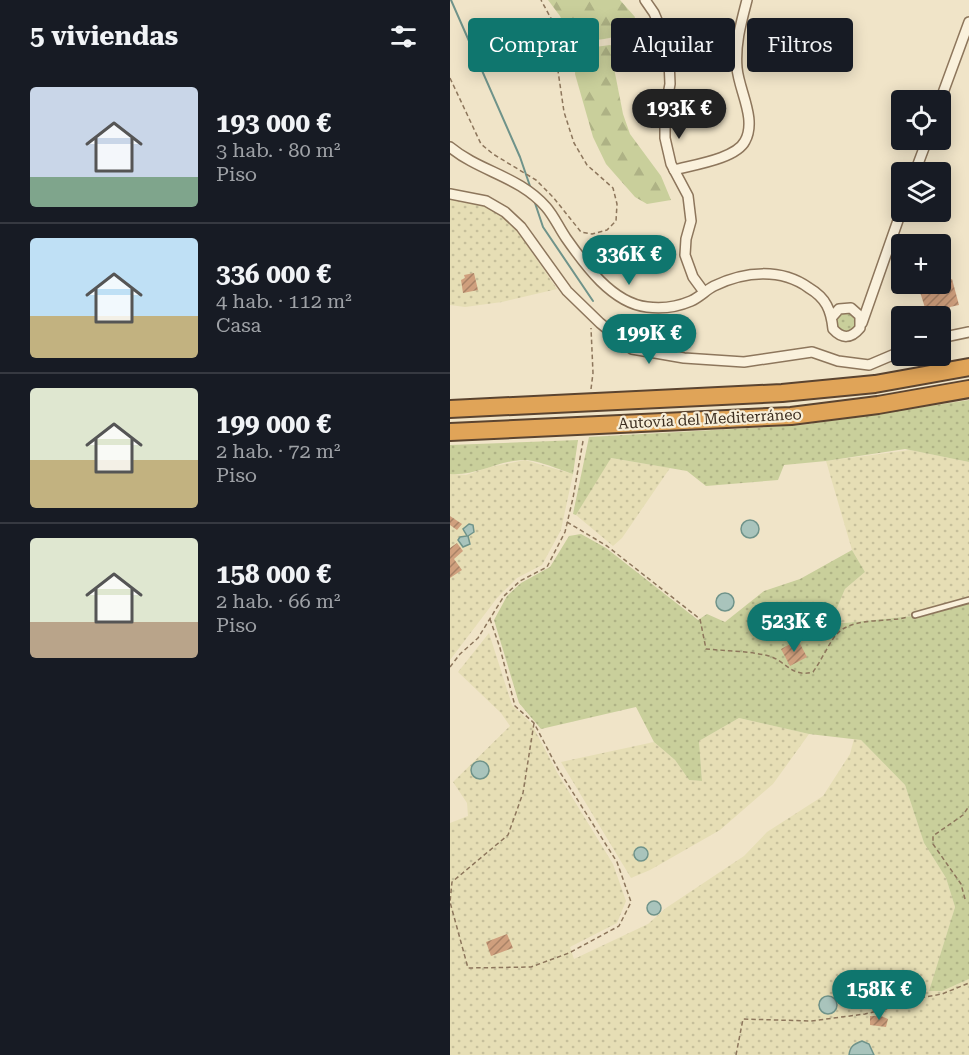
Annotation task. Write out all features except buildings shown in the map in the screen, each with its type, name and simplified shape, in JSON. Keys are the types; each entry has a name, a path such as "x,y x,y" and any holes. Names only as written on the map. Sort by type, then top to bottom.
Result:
{"highway":[{"name":"Autovía del Mediterráneo","path":"450,409 782,393 875,384 969,367"},
{"name":"Autovía del Mediterráneo","path":"450,432 791,416 878,405 969,389"}],"street":[{"path":"645,0 654,13 665,39 669,60 670,84 665,111 665,138 674,170 688,196 691,221 684,255 693,277 705,292"},
{"path":"674,170 731,153 745,142 749,125 737,71 736,48 747,0"},
{"path":"944,90 969,22"},
{"path":"958,52 969,52"},
{"path":"450,147 473,163 501,174 527,190 547,208 586,264 620,297 645,307 669,308 692,300 713,286 744,275 772,273 801,282 819,294 832,307 860,308 868,302"},
{"path":"450,194 486,201 506,212 521,227 567,291 591,315 632,348 684,358 744,362 812,352 838,361 869,365 891,356"},
{"path":"827,303 832,317 832,329 841,337 855,334 860,328 897,222"},
{"path":"832,317 834,313 847,308"},
{"path":"847,308 860,316 860,328"},
{"path":"951,336 969,332"}],"lane":[{"path":"915,615 969,600"}],"path":[{"path":"450,78 481,144 493,154 537,180 581,232 592,234 607,230 616,221 617,204 613,188 587,165 574,143 564,112 554,24 541,0"},
{"path":"590,389 593,373 591,315"},
{"path":"450,667 477,638 504,596 520,581 547,567 565,532 583,441"},
{"path":"567,522 607,546 700,619 706,649 771,657 791,670 804,675 813,672 836,634 848,625 897,620 915,615"},
{"path":"490,619 515,706 534,723 558,769 617,862 631,902 619,926 569,953 531,967 468,968 450,902 452,882 508,835 523,793 534,723"},
{"path":"965,899 961,884 933,844 933,836 963,815 969,806"},
{"path":"736,1055 743,1019 811,1021 865,1014 886,1009 902,1001 942,994 969,983"}],"shaded area":[{"path":"450,198 484,206 504,217 520,235 557,289 502,302 465,307 450,305"},
{"path":"910,450 969,462 969,603 932,614 844,623 830,622 845,589 865,572 852,550 826,461"},
{"path":"610,458 670,468 622,538 613,546 576,515"},
{"path":"525,460 573,474 561,530 542,565 517,578 497,598 450,660 450,474 466,475 490,467"},
{"path":"489,633 512,705 531,723 558,774 613,864 626,901 617,923 570,947 574,959 648,924 666,908 744,856 767,832 823,796 850,754 854,739 861,740 905,785 924,843 946,878 955,907 929,991 942,991 969,979 969,1055 450,1055 450,823 468,816 467,803 453,782 510,726 501,713 458,672"},
{"path":"739,718 809,734 773,784 720,830 650,870 631,878 561,762 654,742 675,760 689,780 702,781 699,741"}],"green space":[{"path":"548,0 620,0 635,17 611,18 611,38 599,40 599,18 561,18"},
{"path":"611,45 611,72 615,72 623,114 630,134 661,176 671,200 647,204 635,197 606,164 593,137 575,74 575,72 599,72 599,46"},
{"path":"842,312 850,312 856,318 856,326 850,332 842,332 836,326 836,318"},
{"path":"969,400 969,462 905,449 784,465 778,480 706,486 687,471 611,458 576,515 573,514 589,437 802,425"},
{"path":"578,440 573,474 541,463 523,460 469,473 450,474 450,445"},
{"path":"581,534 606,548 698,620 707,614 725,622 764,591 800,579 852,550 865,572 845,589 831,622 844,623 932,614 969,603 969,979 942,991 929,991 955,907 946,878 924,843 905,785 861,740 809,734 739,718 699,741 702,781 689,780 675,760 654,742 636,707 541,729 519,703 494,620 507,596 521,583 550,567 569,536"}],"water":[{"path":"746,520 754,520 759,525 757,536 746,538 741,533 741,525"},
{"path":"469,524 473,525 474,532 468,536 470,544 463,547 458,540 460,537 467,536 463,529"},
{"path":"721,593 729,593 734,598 732,609 721,611 716,606 716,598"},
{"path":"476,761 484,761 489,766 487,777 476,779 471,774 471,766"},
{"path":"638,847 644,847 648,854 644,861 638,861 634,857 634,851"},
{"path":"651,901 657,901 661,908 657,915 651,915 647,911 647,905"},
{"path":"828,996 834,999 837,1005 834,1011 828,1014 822,1011 819,1005 822,999"},
{"path":"862,1041 869,1044 874,1055 849,1055 850,1049"}],"waterway":[{"path":"451,0 520,157 531,189"},
{"path":"534,200 543,227 593,301"}]}
